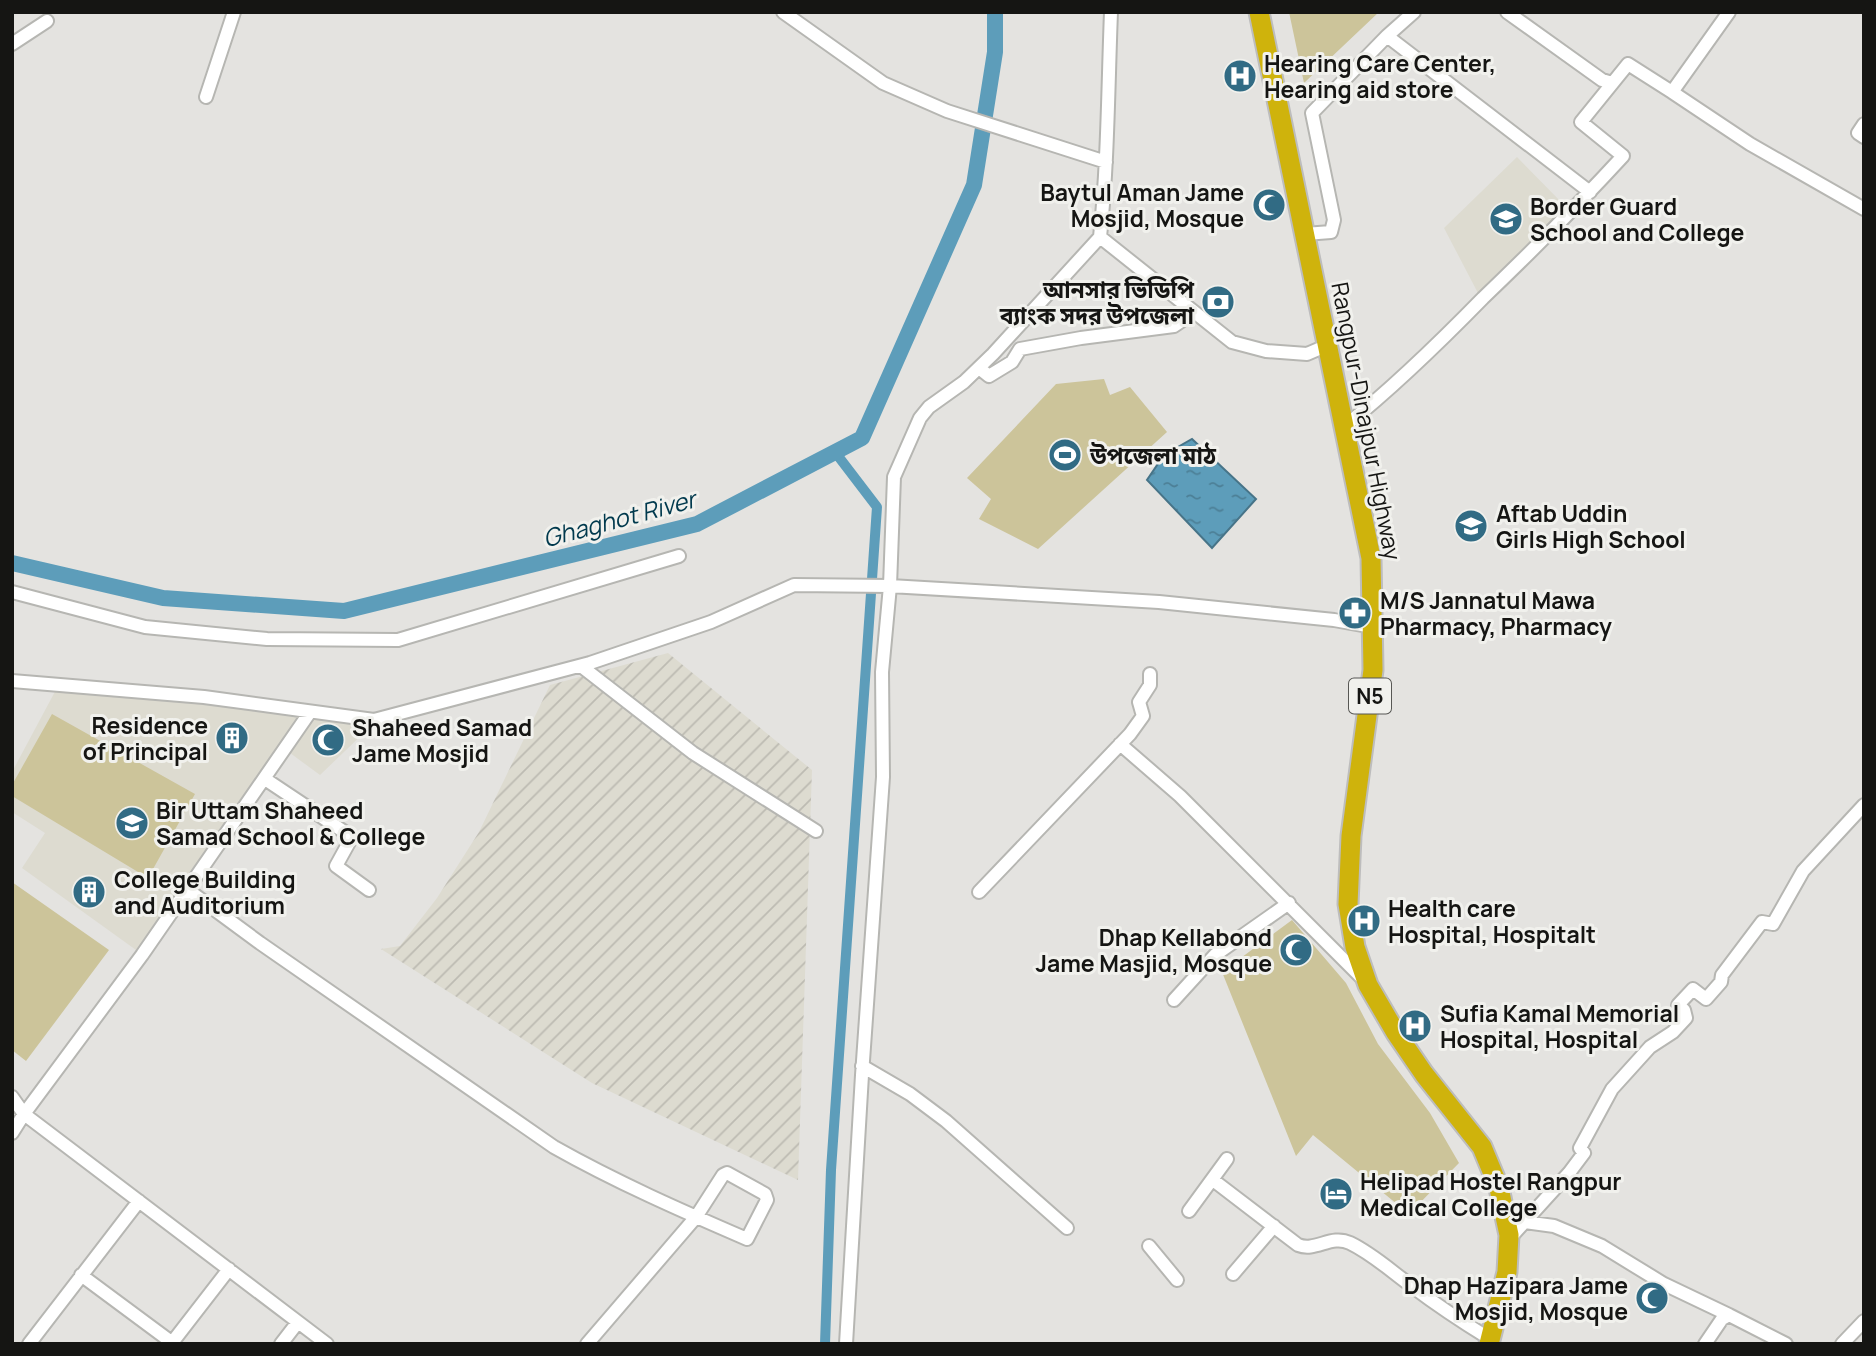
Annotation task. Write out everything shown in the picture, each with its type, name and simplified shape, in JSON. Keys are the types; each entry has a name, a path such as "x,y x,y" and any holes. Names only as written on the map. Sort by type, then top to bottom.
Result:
{"highway":[{"name":"Rangpur-Dinajpur Highway","path":"1259,12 1371,558 1373,670 1351,836 1348,904 1355,947 1368,985 1396,1033 1424,1074 1482,1147 1499,1188 1508,1239 1507,1272 1490,1341"}],"street":[{"path":"206,97 234,12"},
{"path":"783,12 883,83 947,111 1106,162"},
{"path":"846,1344 862,1066 883,777 882,672 894,477 920,418 929,407 979,368 1100,237 1106,162 1111,12"},
{"path":"1305,234 1331,232 1334,220 1312,113 1414,12"},
{"path":"1507,12 1602,80 1612,83"},
{"path":"1672,92 1729,12"},
{"path":"12,44 47,21"},
{"path":"1387,36 1590,192"},
{"path":"1345,426 1438,342 1623,156 1581,122 1628,64 1750,144 1864,209"},
{"path":"1864,124 1857,133 1864,137"},
{"path":"1100,237 1232,342 1266,351 1307,354 1328,345"},
{"path":"979,368 989,376 1012,362 1020,349 1174,326 1193,313"},
{"path":"12,592 145,627 267,639 398,640 679,556"},
{"path":"12,681 204,697 374,720 580,666 711,622 794,585 888,586 1159,602 1373,626"},
{"path":"580,666 694,753 816,831"},
{"path":"979,892 1143,716 1139,702 1150,685 1150,674"},
{"path":"12,1133 188,890 310,712"},
{"path":"1119,744 1180,796 1368,985"},
{"path":"265,779 352,837 335,866 369,890"},
{"path":"1508,1239 1584,1153 1580,1148 1612,1088 1650,1047 1673,1032 1686,1018 1684,1010 1678,1005 1693,989 1706,999 1721,982 1722,975 1762,922 1773,924 1802,871 1864,806"},
{"path":"188,890 554,1147 598,1172 696,1217 747,1238 767,1200 765,1194 727,1173 723,1175 696,1217 587,1344"},
{"path":"1174,1000 1215,955 1289,903"},
{"path":"862,1066 910,1094 946,1121 1068,1228"},
{"path":"12,1097 24,1114 327,1344"},
{"path":"1189,1211 1227,1159"},
{"path":"1213,1180 1303,1247 1335,1239 1349,1242 1366,1251 1412,1287 1490,1341"},
{"path":"29,1344 139,1201"},
{"path":"1524,1222 1554,1226 1602,1246 1664,1284 1786,1344"},
{"path":"1233,1274 1274,1226"},
{"path":"1149,1247 1177,1280"},
{"path":"82,1275 173,1343 229,1269"},
{"path":"1705,1344 1722,1319 1729,1315"},
{"path":"1842,1344 1864,1321"},
{"path":"281,1344 298,1322"}],"shaded area":[{"path":"1289,12 1379,12 1304,83"},
{"name":"Border Guard School and College","path":"1517,157 1569,210 1479,295 1444,228"},
{"name":"উপজেলা মাঠ","path":"1104,379 1110,395 1130,387 1167,432 1038,549 979,519 991,499 967,478 1056,384"},
{"path":"668,653 812,770 798,1180 592,1083 381,949 400,946 437,898 479,832 550,685"},
{"name":"Bir Uttam Shaheed Samad School & College","path":"58,686 374,720 320,775 286,750 143,955 22,868 45,833 12,812 12,772"},
{"path":"52,714 195,794 148,878 12,796 12,785"},
{"path":"12,882 109,950 26,1061 12,1050"},
{"path":"1292,920 1346,983 1378,1044 1430,1113 1459,1163 1409,1214 1313,1135 1296,1156 1222,972"}],"water":[{"path":"1192,439 1256,499 1212,548 1147,480 1164,455"}],"waterway":[{"name":"Ghaghot River","path":"12,563 163,598 344,611 697,524 862,438 974,185 995,52 995,12"},
{"path":"825,1344 831,1170 877,507 835,452"}],"place":[{"name":"Hearing Care Center, Hearing aid store","path":"1240,76"},
{"name":"Baytul Aman Jame Mosjid, Mosque","path":"1269,205"},
{"name":"Border Guard School and College","path":"1506,219"},
{"name":"আনসার ভিডিপি ব্যাংক সদর উপজেলা","path":"1218,302"},
{"name":"উপজেলা মাঠ","path":"1065,455"},
{"name":"Aftab Uddin Girls High School","path":"1471,526"},
{"name":"M/S Jannatul Mawa Pharmacy, Pharmacy","path":"1355,613"},
{"name":"Residence of Principal","path":"232,738"},
{"name":"Shaheed Samad Jame Mosjid","path":"328,740"},
{"name":"Bir Uttam Shaheed Samad School & College","path":"132,823"},
{"name":"College Building and Auditorium","path":"89,892"},
{"name":"Health care Hospital, Hospitalt","path":"1364,921"},
{"name":"Dhap Kellabond Jame Masjid, Mosque","path":"1296,950"},
{"name":"Sufia Kamal Memorial Hospital, Hospital","path":"1415,1026"},
{"name":"Helipad Hostel Rangpur Medical College","path":"1336,1194"},
{"name":"Dhap Hazipara Jame Mosjid, Mosque","path":"1652,1298"}]}
